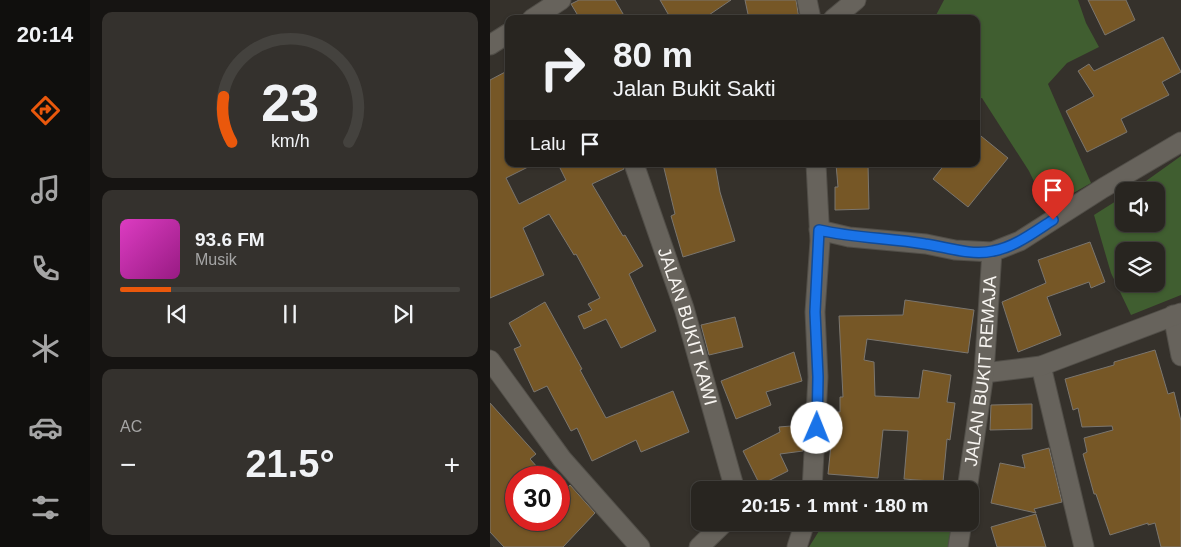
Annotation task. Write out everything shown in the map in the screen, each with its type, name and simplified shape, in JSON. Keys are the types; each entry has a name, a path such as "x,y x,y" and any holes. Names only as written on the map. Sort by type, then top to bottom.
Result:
{"street":[{"path":"807,0 810,15"},
{"path":"838,15 856,0"},
{"path":"539,15 556,6"},
{"path":"490,45 505,36"},
{"path":"819,230 849,237 926,244 955,250 992,252 1020,241 1181,142"},
{"name":"JALAN BUKIT KAWI","path":"635,167 684,308 732,481"},
{"path":"813,481 818,377 815,312 819,230 816,167"},
{"name":"JALAN BUKIT REMAJA","path":"968,481 984,373 992,252"},
{"path":"984,373 1041,366 1177,314 1181,356"},
{"path":"490,360 562,459 640,547"},
{"path":"1041,366 1084,547"},
{"path":"698,547 715,531"},
{"path":"958,547 961,531"}],"green space":[{"path":"944,0 1078,0 1086,23 1099,47 1067,63 1048,84 1091,183 1047,208 1029,171 982,98 980,98 980,15 936,15"},
{"path":"1181,156 1181,295 1131,315 1120,292 1165,292 1165,242 1115,242 1115,281 1094,215 1115,202 1115,232 1165,232 1165,182 1145,182"},
{"path":"819,531 955,531 951,547 809,547"}],"building":[{"path":"579,0 615,0 624,15 578,15 571,4"},
{"path":"660,0 731,0 709,15 669,15"},
{"path":"745,0 796,0 798,15 748,15"},
{"path":"1088,0 1126,0 1135,20 1105,35"},
{"path":"1163,37 1181,72 1162,82 1169,95 1121,119 1127,132 1087,152 1066,111 1094,96 1078,71 1089,64 1094,71"},
{"path":"505,72 505,167 528,167 506,178 519,204 566,180 560,167 624,167 624,169 592,184 643,266 629,274 656,331 621,348 606,319 584,329 578,316 592,310 588,304 600,298 576,254 574,255 549,214 523,228 544,275 490,298 490,80"},
{"path":"980,135 1008,158 968,207 933,179 943,167 980,167"},
{"path":"664,167 716,167 720,192 735,241 683,257 671,216 675,214"},
{"path":"836,167 868,167 869,209 835,210 835,187 838,187"},
{"path":"1090,242 1105,282 1091,288 1089,282 1047,297 1061,335 1018,352 1002,302 1046,283 1038,260"},
{"path":"905,300 974,310 968,353 867,339 864,360 874,362 875,396 919,398 923,370 951,375 947,402 955,403 950,440 947,439 943,481 904,479 908,431 883,430 878,478 828,474 832,435 834,436 833,412 840,412 840,397 843,397 839,316 903,315"},
{"path":"545,302 582,369 580,370 606,418 673,391 689,432 641,452 636,440 592,461 577,428 571,431 547,386 534,392 514,349 521,346 509,323"},
{"path":"735,317 743,347 709,355 701,325"},
{"path":"1155,350 1168,394 1174,392 1181,421 1181,547 1161,547 1155,523 1148,525 1148,523 1110,535 1096,494 1094,494 1083,454 1087,452 1084,438 1113,430 1112,426 1082,427 1078,408 1073,410 1065,379 1114,365 1114,362"},
{"path":"794,352 802,381 766,392 771,405 736,419 721,381"},
{"path":"490,403 536,454 530,459 536,466 505,466 505,531 570,531 570,485 595,513 563,547 504,547 490,532"},
{"path":"1032,404 1032,429 990,430 991,405"},
{"path":"803,425 803,451 780,454 788,471 768,481 758,481 743,451 780,432 779,427"},
{"path":"1049,448 1062,502 1034,509 1036,513 991,503 1000,463 1025,468 1022,455"},
{"path":"1036,514 1046,547 997,547 991,527"}],"route":[{"path":"817,428 818,377 815,312 820,242 819,230 849,237 926,244 955,250 992,252 1020,241 1053,220"}]}
